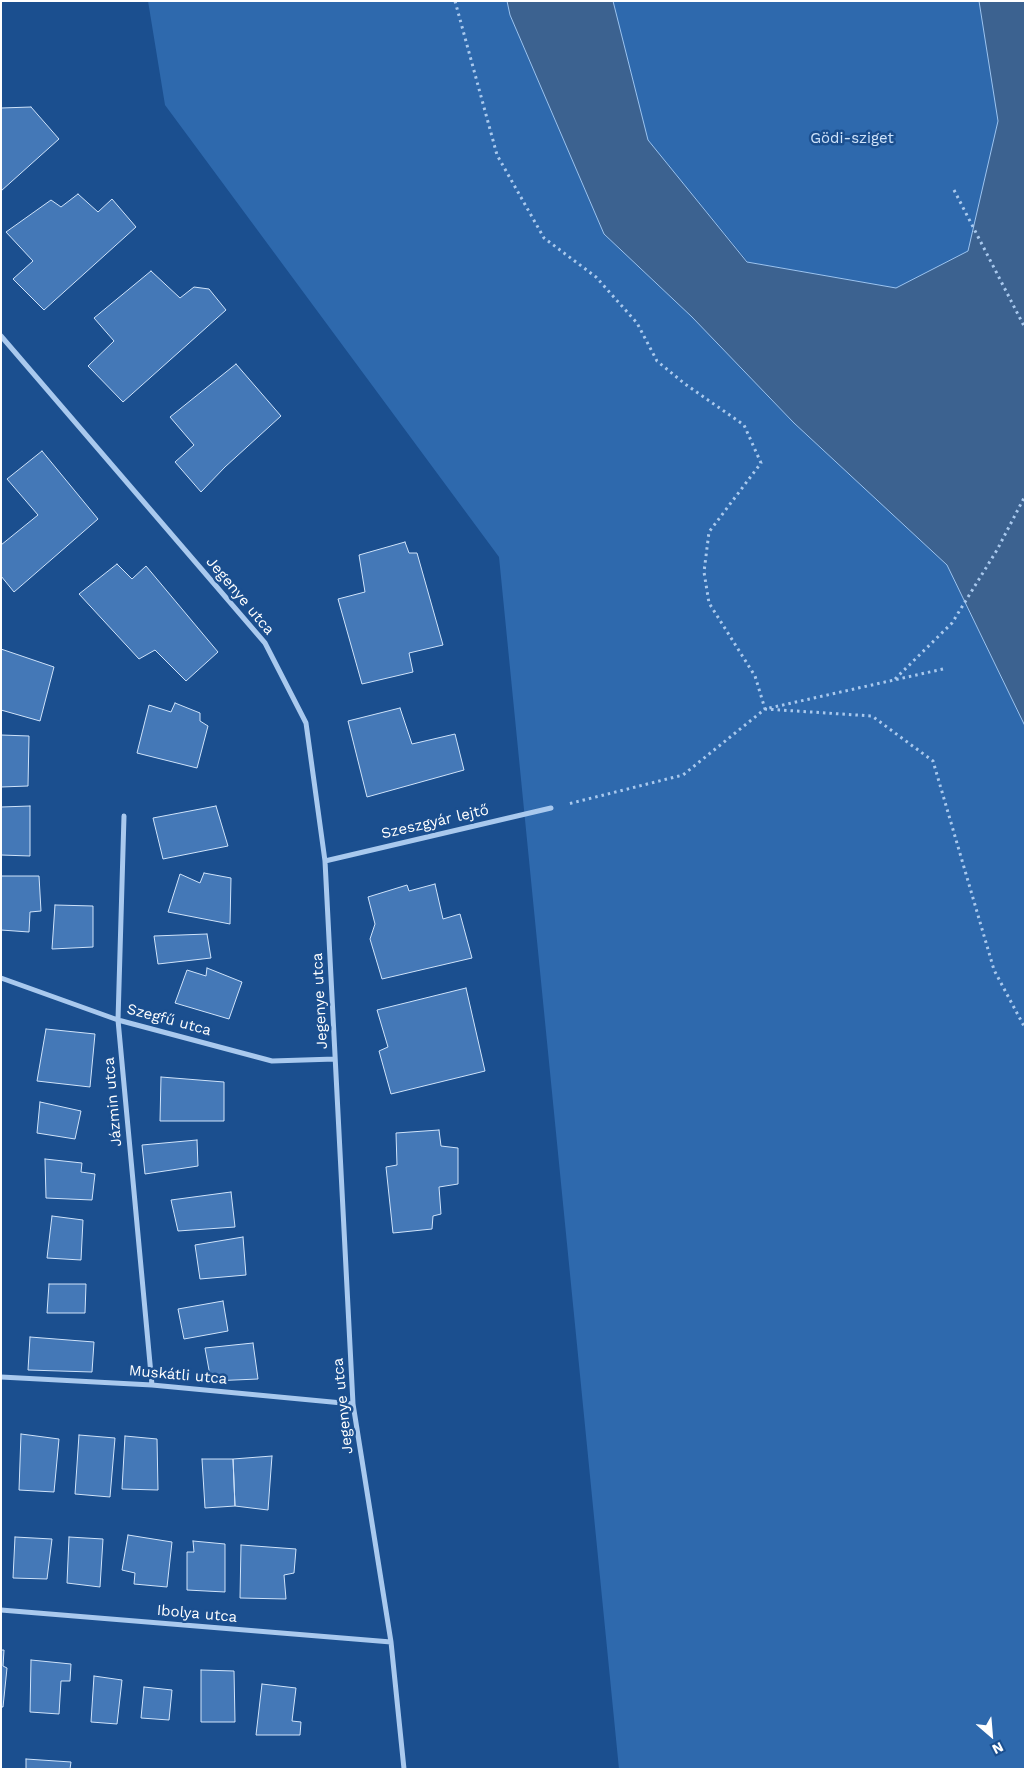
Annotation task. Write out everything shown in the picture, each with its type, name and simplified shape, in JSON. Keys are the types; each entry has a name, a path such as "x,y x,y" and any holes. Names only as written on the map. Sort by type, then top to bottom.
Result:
{"street":[{"name":"Jegenye utca","path":"1,336 265,644 306,723 325,861 353,1404 391,1642 404,1769"},
{"name":"Szeszgyár lejtő","path":"325,861 551,808"},
{"name":"Jázmin utca","path":"124,816 118,1020 152,1385"},
{"name":"Szegfű utca","path":"1,978 118,1020 272,1061 336,1059"},
{"name":"Muskátli utca","path":"1,1377 152,1385 353,1404"},
{"name":"Ibolya utca","path":"1,1610 391,1642"}],"path":[{"path":"455,1 497,155 544,238 596,277 637,323 657,361 685,384 744,425 761,463 709,532 704,572 709,603 755,676 765,709"},
{"path":"954,190 1025,328"},
{"path":"895,680 952,623 997,550 1025,496"},
{"path":"551,808 683,775 765,709 943,669"},
{"path":"765,709 872,716 933,761 994,970 1025,1028"}],"green space":[{"path":"148,1 507,1 510,15 604,234 692,317 794,423 947,565 1025,726 1025,1769 619,1769 499,557 165,105"},
{"name":"Gödi-sziget","path":"613,1 979,1 999,121 968,252 896,288 748,262 648,140"}],"shaded area":[{"path":"507,1 613,1 648,140 747,262 896,288 968,251 998,121 979,1 1025,1 1025,726 947,565 794,423 692,317 604,234 510,15"}],"building":[{"path":"31,107 59,139 1,191 1,108"},
{"path":"78,194 98,212 112,199 136,227 44,310 13,279 33,261 6,232 51,200 61,207"},
{"path":"151,271 180,298 194,287 209,289 226,310 123,402 88,366 114,341 94,318"},
{"path":"236,364 281,416 225,467 201,492 175,462 194,445 170,417"},
{"path":"42,451 98,519 14,592 1,576 1,545 38,515 7,479"},
{"path":"405,542 409,553 417,553 443,645 409,653 413,672 362,684 338,599 365,592 359,555"},
{"path":"117,564 132,579 146,566 218,652 186,681 155,650 139,659 79,594"},
{"path":"1,649 54,667 40,721 1,710"},
{"path":"175,703 200,713 200,721 208,726 197,768 137,753 149,705 171,712"},
{"path":"400,708 412,744 455,734 464,770 367,797 348,721"},
{"path":"1,735 29,736 28,786 1,787"},
{"path":"30,806 30,856 1,855 1,807"},
{"path":"216,806 228,846 163,859 153,818"},
{"path":"204,873 231,878 230,924 168,912 180,874 200,883"},
{"path":"1,876 39,876 41,911 30,912 29,932 1,930"},
{"path":"435,884 443,919 460,914 472,958 382,979 370,939 375,924 368,897 407,885 409,891"},
{"path":"55,905 93,906 93,947 52,949"},
{"path":"207,934 211,958 158,964 154,936"},
{"path":"207,968 242,982 229,1019 175,1003 187,970 206,976"},
{"path":"466,988 485,1071 391,1094 379,1051 388,1047 377,1010"},
{"path":"46,1029 95,1034 90,1087 37,1081"},
{"path":"161,1077 224,1082 224,1121 160,1121"},
{"path":"40,1102 81,1111 75,1139 37,1133"},
{"path":"439,1130 441,1146 458,1148 458,1184 439,1187 441,1214 433,1216 432,1229 393,1233 386,1167 397,1165 396,1133"},
{"path":"197,1140 198,1166 145,1174 142,1145"},
{"path":"45,1159 82,1163 81,1172 95,1174 92,1200 46,1198"},
{"path":"231,1192 235,1227 178,1231 171,1200"},
{"path":"52,1216 83,1220 81,1260 47,1258"},
{"path":"243,1237 246,1275 200,1279 195,1245"},
{"path":"49,1284 86,1284 85,1313 47,1313"},
{"path":"223,1301 228,1331 184,1339 178,1309"},
{"path":"30,1337 94,1342 92,1372 28,1370"},
{"path":"253,1343 258,1379 211,1381 205,1348"},
{"path":"21,1434 59,1439 54,1492 19,1490"},
{"path":"79,1435 115,1438 110,1497 75,1494"},
{"path":"125,1436 157,1439 158,1490 122,1489"},
{"path":"272,1456 268,1510 235,1506 233,1459"},
{"path":"202,1459 233,1459 235,1506 205,1508"},
{"path":"128,1535 172,1542 167,1587 134,1584 135,1573 122,1570"},
{"path":"15,1537 52,1539 47,1579 13,1578"},
{"path":"69,1537 103,1539 100,1587 67,1583"},
{"path":"193,1541 225,1544 225,1592 187,1590 187,1552 194,1552"},
{"path":"241,1545 296,1549 294,1573 284,1575 286,1599 240,1598"},
{"path":"1,1650 4,1650 3,1666 7,1668 3,1707 1,1707"},
{"path":"31,1660 71,1664 70,1681 61,1681 59,1714 30,1712"},
{"path":"201,1670 234,1671 235,1722 201,1722"},
{"path":"94,1676 122,1680 117,1724 91,1722"},
{"path":"262,1684 296,1688 292,1721 301,1722 300,1735 256,1735"},
{"path":"144,1687 172,1690 169,1720 141,1718"},
{"path":"26,1759 71,1762 70,1769 26,1769"}]}
